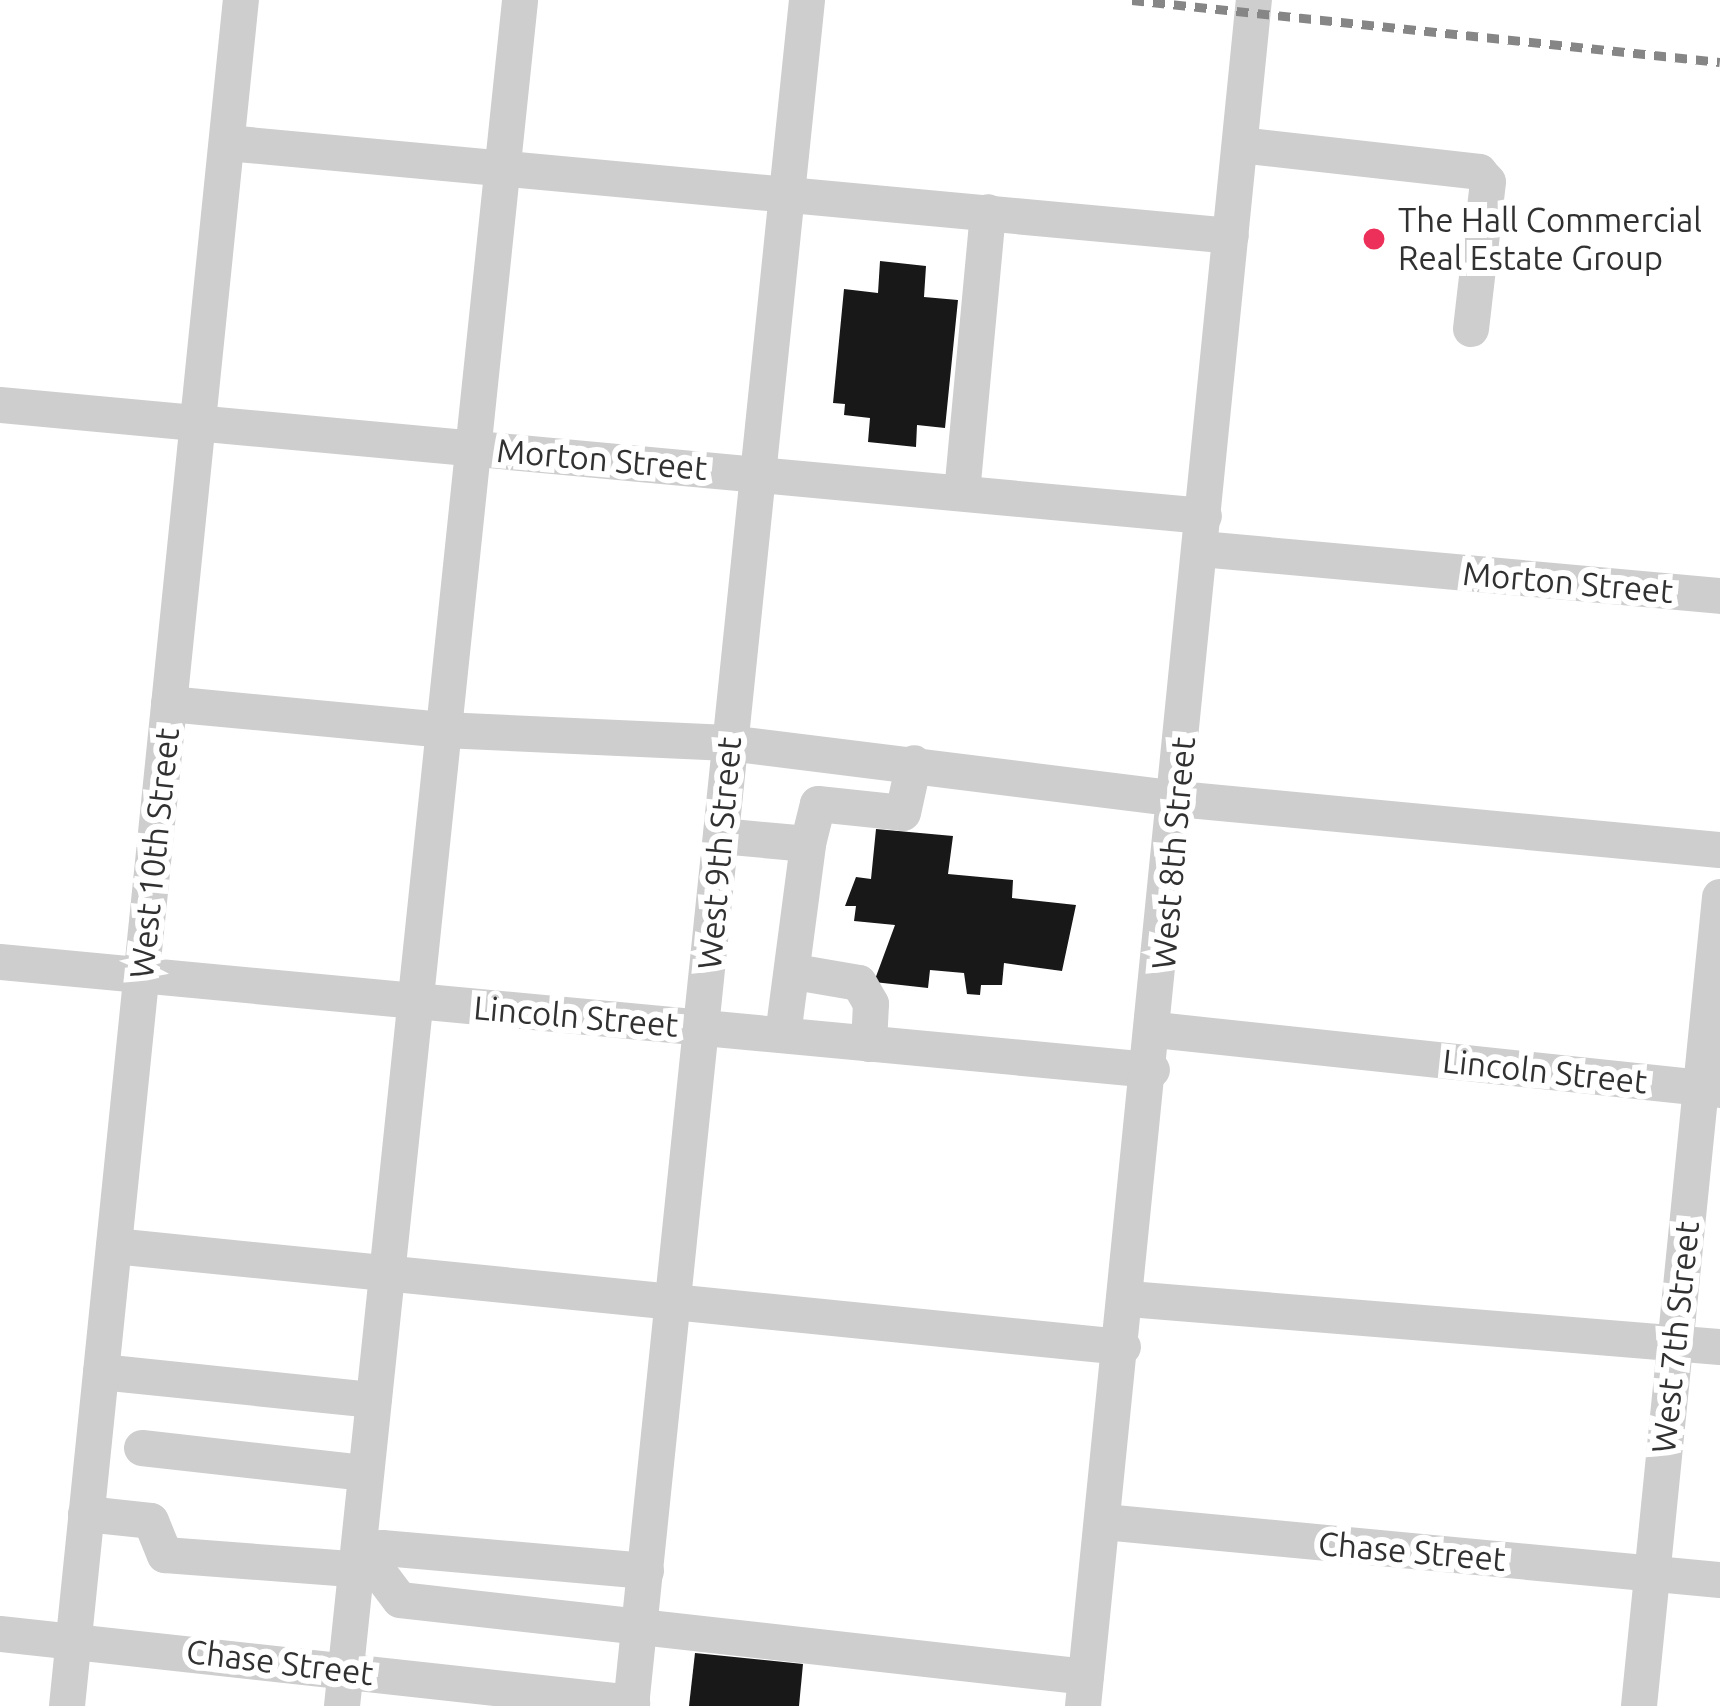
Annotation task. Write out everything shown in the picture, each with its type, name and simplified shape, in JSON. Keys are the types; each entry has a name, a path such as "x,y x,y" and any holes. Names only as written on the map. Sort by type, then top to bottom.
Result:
{"street":[{"name":"West 10th Street","path":"67,1706 241,0"},
{"path":"344,1688 367,1570 366,1473 520,0"},
{"name":"West 9th Street","path":"632,1705 807,0"},
{"name":"West 8th Street","path":"1084,1692 1129,1300 1254,0"},
{"path":"226,143 1231,236"},
{"path":"1240,145 1479,172 1488,182 1471,329"},
{"path":"962,493 988,212"},
{"name":"Morton Street","path":"0,405 962,493 1203,533 1720,596"},
{"path":"169,704 443,730 729,743 1178,799 1720,850"},
{"path":"783,1035 795,972 808,844 818,804 903,813 914,763"},
{"path":"721,836 808,844"},
{"name":"West 7th Street","path":"1639,1706 1675,1343 1710,1089 1720,897"},
{"name":"Lincoln Street","path":"0,962 1152,1070"},
{"path":"795,972 860,983 871,1004 869,1043"},
{"name":"Lincoln Street","path":"1156,1030 1710,1089"},
{"path":"114,1246 386,1275 674,1298 1124,1348"},
{"path":"1129,1300 1720,1347"},
{"path":"101,1372 374,1400"},
{"path":"142,1448 366,1473"},
{"path":"86,1514 151,1521 165,1555 367,1570 400,1600 1084,1692"},
{"name":"Chase Street","path":"1104,1522 1720,1580"},
{"path":"367,1570 382,1548 646,1571"},
{"name":"Chase Street","path":"0,1634 344,1688 632,1705"}],"building":[{"path":"880,261 926,266 924,297 958,300 945,428 917,425 916,447 868,442 870,418 844,415 845,404 833,403 844,289 878,293"},
{"path":"876,829 953,836 948,874 1013,880 1012,898 1076,905 1062,971 1004,963 1002,985 981,985 980,995 967,994 964,973 930,970 928,988 874,982 895,925 854,921 856,906 845,906 856,877 871,879"},
{"path":"695,1653 803,1664 799,1706 689,1706"}],"railway":[{"path":"1132,0 1720,62"}],"place":[{"name":"The Hall Commercial Real Estate Group","path":"1374,239"}]}
